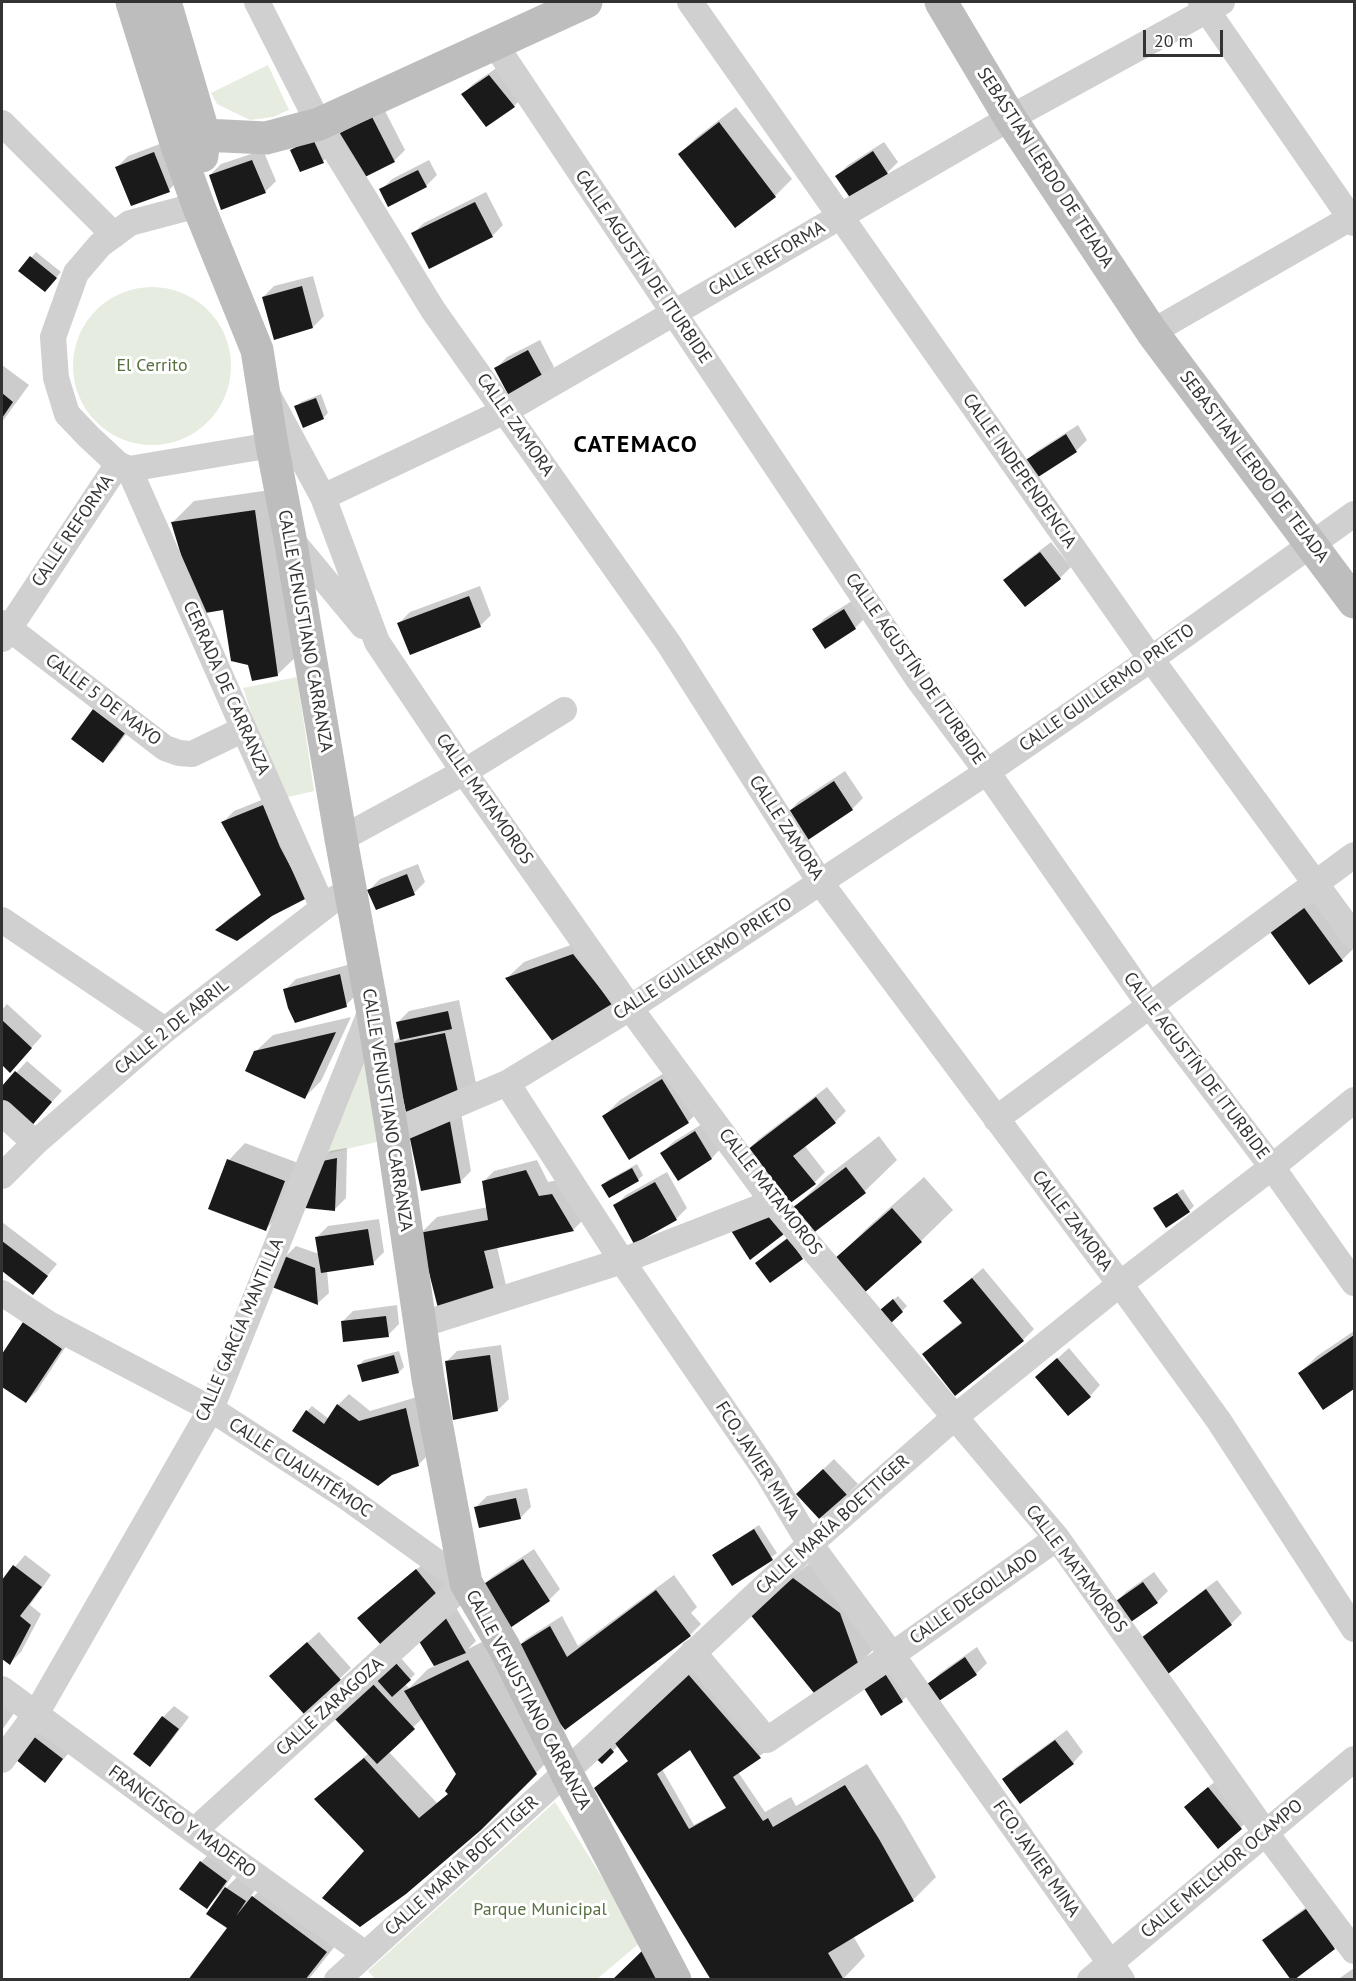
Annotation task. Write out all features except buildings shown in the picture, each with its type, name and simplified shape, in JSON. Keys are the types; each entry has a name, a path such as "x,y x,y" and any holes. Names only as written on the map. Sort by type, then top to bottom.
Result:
{"street":[{"path":"132,2 191,142"},
{"path":"165,2 191,142"},
{"name":"CALLE ZAMORA","path":"257,2 319,124 433,310 669,644 820,882 1120,1284 1219,1421 1354,1629"},
{"path":"191,142 266,138 319,124 586,2"},
{"name":"CALLE INDEPENDENCIA","path":"690,2 1151,658 1354,936"},
{"name":"SEBASTIAN LERDO DE TEJADA","path":"941,2 1010,118 1152,332 1354,602"},
{"path":"1152,332 1354,219 1210,4"},
{"name":"CALLE REFORMA","path":"323,497 505,411 1210,4"},
{"name":"CALLE AGUSTÍN DE ITURBIDE","path":"494,43 918,679 987,772 1150,1006 1272,1167 1354,1283"},
{"path":"2,123 114,235"},
{"name":"CALLE VENUSTIANO CARRANZA","path":"191,142 198,205 257,350 372,1008 428,1379 466,1583 504,1647 566,1772 675,1980"},
{"path":"123,466 89,437 67,414 56,378 53,337 76,273 100,245 130,223 198,205"},
{"name":"CALLE MATAMOROS","path":"262,384 323,497 377,642 464,772 630,1008 773,1202 1057,1538 1265,1832 1354,1952"},
{"name":"CALLE REFORMA","path":"4,630 123,466 272,445"},
{"name":"CERRADA DE CARRANZA","path":"123,466 244,729 323,908"},
{"name":"CALLE GUILLERMO PRIETO","path":"392,1132 507,1083 630,1008 987,772 1354,513"},
{"path":"290,538 377,642"},
{"name":"CALLE 5 DE MAYO","path":"4,630 165,748 179,753 192,754 244,729"},
{"path":"341,839 464,772 564,710"},
{"path":"996,1119 1354,855"},
{"name":"CALLE 2 DE ABRIL","path":"2,1176 35,1143 165,1030 350,887"},
{"path":"2,920 165,1030"},
{"name":"CALLE GARCÍA MANTILLA","path":"2,1760 36,1714 211,1409 372,1008"},
{"name":"FCO. JAVIER MINA","path":"507,1083 622,1262 768,1474 810,1544 892,1655 1115,1971"},
{"name":"CALLE MARÍA BOETTIGER","path":"341,1978 364,1953 566,1772 810,1544 956,1417 1120,1284 1272,1167 1354,1100"},
{"path":"2,1113 35,1143"},
{"path":"420,1325 622,1262 773,1202"},
{"name":"CALLE CUAUHTÉMOC","path":"2,1293 49,1324 211,1409 342,1494 466,1583"},
{"name":"CALLE DEGOLLADO","path":"693,1652 767,1740 1057,1538"},
{"name":"CALLE ZARAGOZA","path":"194,1831 466,1583"},
{"name":"FRANCISCO Y MADERO","path":"2,1689 364,1953"},
{"name":"CALLE MELCHOR OCAMPO","path":"1090,1980 1115,1971 1265,1832 1354,1760"}],"green space":[{"path":"268,65 289,110 273,117 250,120 217,104 211,93"},
{"name":"El Cerrito","path":"152,287 167,288 182,293 196,300 208,310 218,322 225,336 230,351 230,381 225,396 218,410 208,422 196,432 182,439 167,444 152,445 137,444 122,439 108,432 96,422 86,410 79,396 74,381 73,366 74,351 79,336 86,322 96,310 108,300 122,293 137,288"},
{"path":"297,677 314,791 280,799 243,688"},
{"path":"367,1050 385,1140 321,1155"},
{"name":"Parque Municipal","path":"555,1802 642,1941 597,1979 376,1980 368,1971"}],"district":[{"name":"CATEMACO","path":"636,445"}]}
